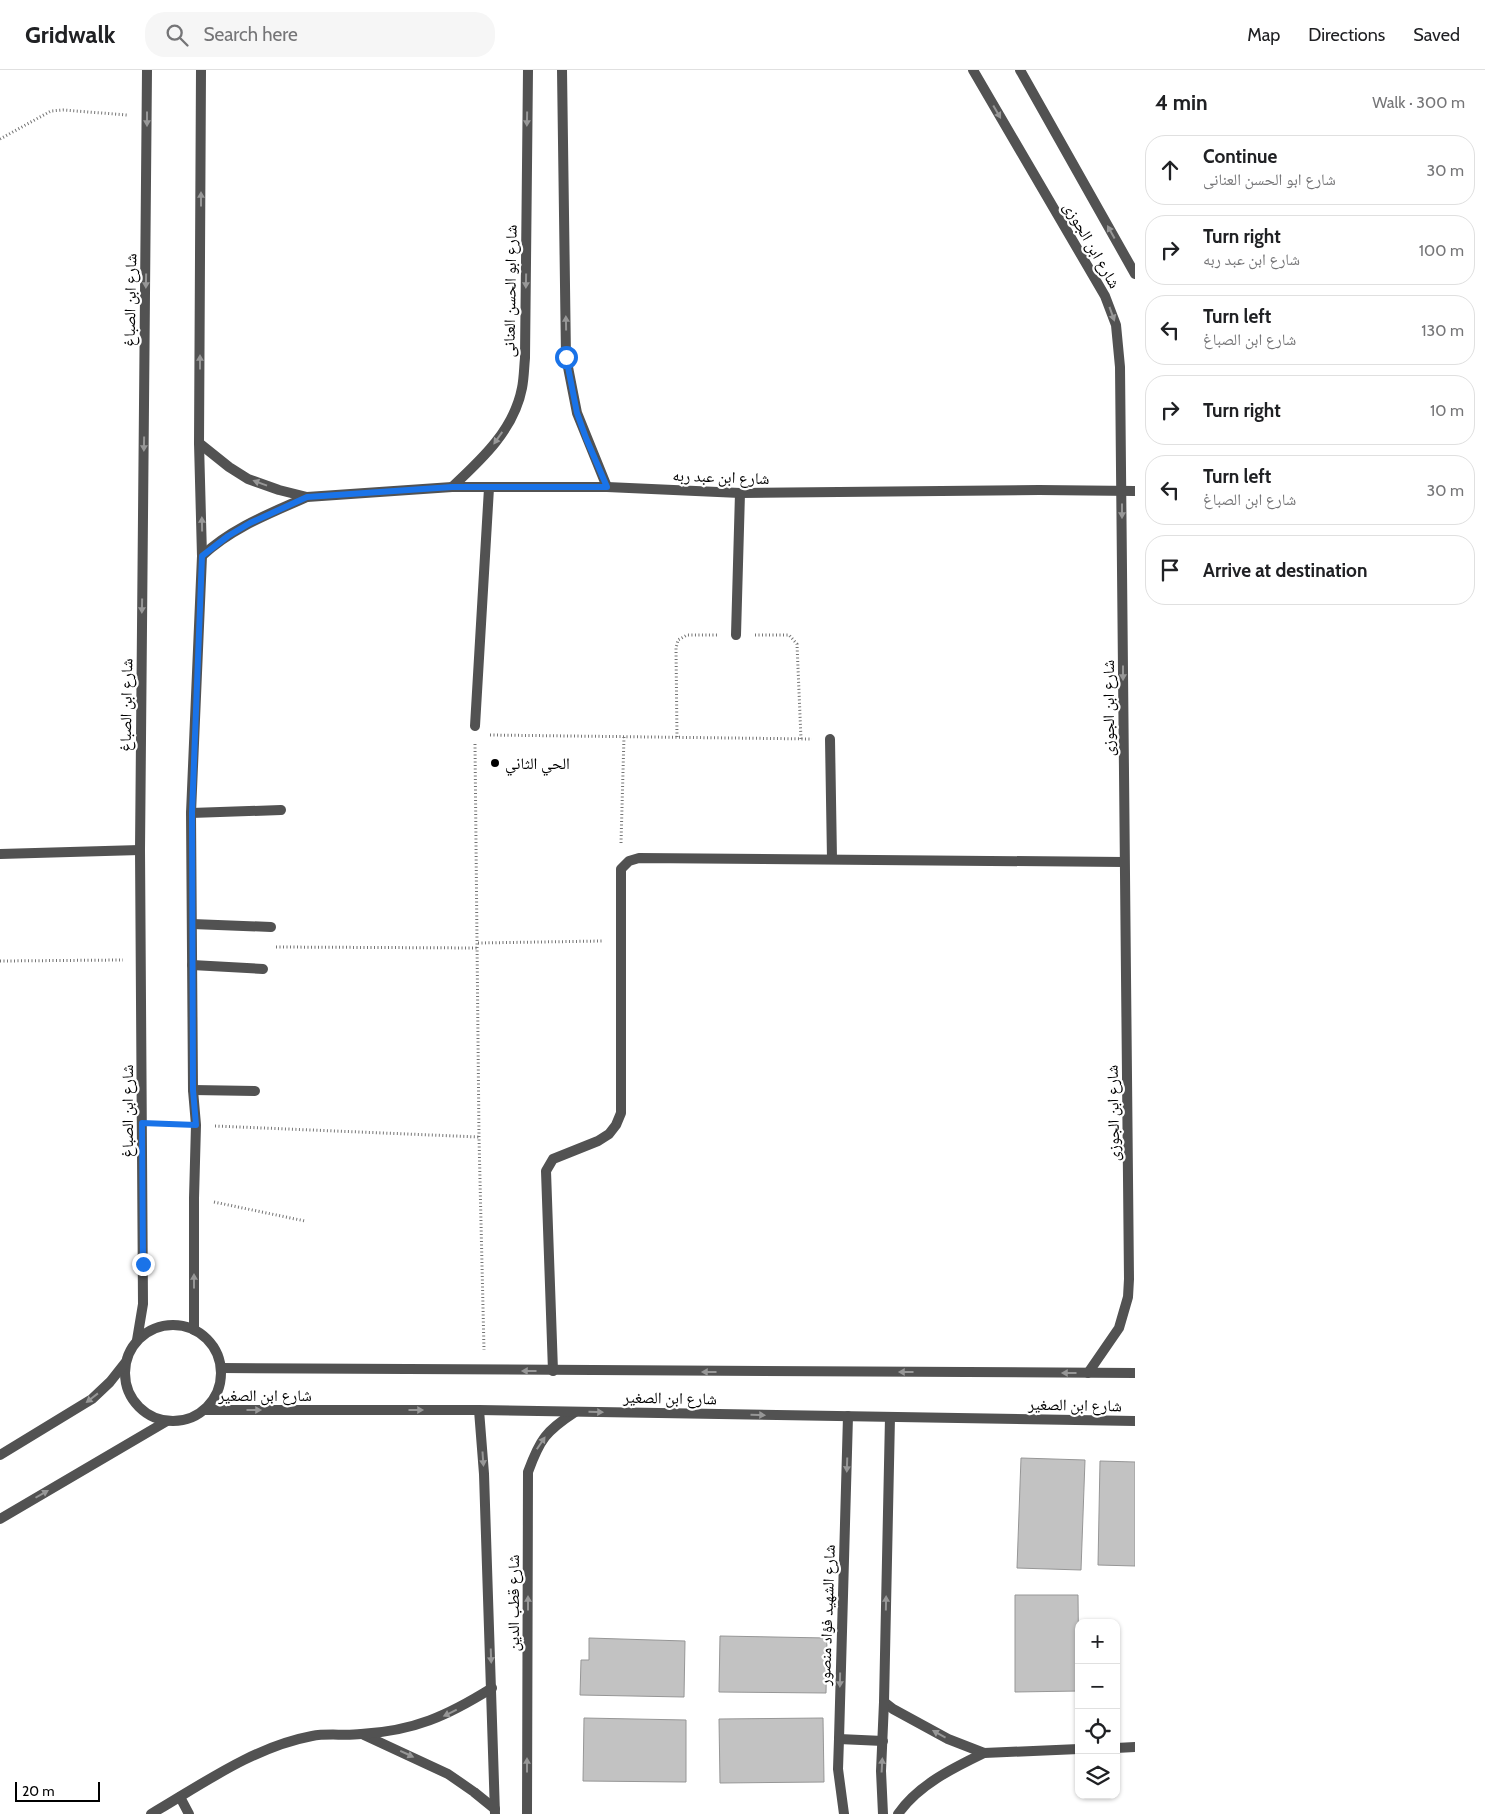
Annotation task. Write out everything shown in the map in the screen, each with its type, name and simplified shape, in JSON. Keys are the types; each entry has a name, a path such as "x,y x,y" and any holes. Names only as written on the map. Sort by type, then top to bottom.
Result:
{"street":[{"name":"شارع ابن الصباغ","path":"137,1340 144,1304 140,850 147,70"},
{"path":"194,1330 196,1125 193,1090 192,813 202,556 199,443 201,70"},
{"name":"شارع ابو الحسن العنانى","path":"452,487 484,458 512,419 522,390 525,358 528,70"},
{"path":"562,70 566,357 577,413 607,487"},
{"name":"شارع ابن الجوزى","path":"973,70 1105,296 1116,325 1120,367 1129,1279 1128,1297 1119,1328 1088,1373"},
{"name":"شارع ابن الجوزى","path":"1020,70 1135,274"},
{"name":"شارع ابن عبد ربه","path":"199,443 229,467 248,479 278,490 307,497 452,487 607,487 740,494 1039,490 1135,491"},
{"path":"475,730 489,488"},
{"path":"736,635 740,494"},
{"name":"شارع ابن عبد ربه","path":"202,556 228,536 250,523 307,497"},
{"path":"830,739 832,859"},
{"path":"192,813 281,810"},
{"path":"0,854 140,850"},
{"path":"553,1371 546,1171 553,1159 598,1141 609,1134 616,1125 621,1113 621,869 629,861 639,858 1124,862"},
{"path":"192,924 271,927"},
{"path":"192,965 263,969"},
{"path":"193,1090 255,1091"},
{"path":"0,1455 92,1399 110,1382 125,1363 137,1340 147,1332 158,1327 170,1325 183,1326 205,1336 218,1356 221,1368 220,1384 215,1398 205,1410 194,1417 181,1421 167,1421 152,1417 139,1408 129,1394 125,1379 125,1363"},
{"name":"شارع ابن الصغير","path":"221,1368 1135,1374"},
{"name":"شارع ابن الصغير","path":"205,1410 479,1410 1135,1421"},
{"name":"شارع قطب الدين","path":"479,1410 484,1474 495,1811"},
{"name":"شارع قطب الدين","path":"527,1814 528,1472 537,1447 554,1426 576,1412"},
{"name":"شارع الشهيد فؤاد منصور","path":"844,1814 838,1769 838,1739 848,1416"},
{"path":"883,1814 881,1779 890,1417"},
{"path":"0,1519 167,1421"},
{"path":"151,1814 240,1762 276,1746 312,1736 363,1734 419,1726 448,1714 492,1688"},
{"path":"884,1702 893,1709 948,1739 984,1752 1075,1749"},
{"path":"363,1734 448,1774 474,1792 495,1811"},
{"path":"838,1739 883,1740"},
{"path":"1120,1748 1135,1747"},
{"path":"898,1814 903,1806 944,1773 984,1752"},
{"path":"180,1797 189,1814"}],"path":[{"path":"0,139 51,111 63,110 147,116"},
{"path":"677,737 676,648 678,640 687,634 789,635 797,644 801,739"},
{"path":"485,1370 479,1137 475,730 624,736 830,739"},
{"path":"621,869 624,736"},
{"path":"478,943 621,940"},
{"path":"271,947 478,948"},
{"path":"0,961 141,960"},
{"path":"142,1123 479,1137"},
{"path":"194,1198 305,1221"}],"building":[{"path":"1021,1458 1085,1460 1081,1570 1017,1568"},
{"path":"1100,1461 1135,1462 1135,1566 1098,1565"},
{"path":"1015,1595 1078,1595 1078,1619 1075,1619 1075,1691 1015,1692"},
{"path":"720,1636 827,1638 826,1693 719,1692"},
{"path":"589,1638 685,1641 684,1697 580,1695 581,1660 589,1660"},
{"path":"584,1718 686,1720 686,1782 583,1781"},
{"path":"823,1718 824,1782 720,1783 719,1719"}],"place":[{"name":"الحي الثاني","path":"495,763"}],"route":[{"path":"143,1264 142,1123 196,1125 193,1090 192,813 202,556 228,536 250,523 307,497 452,487 607,487 577,413 566,357"}]}
